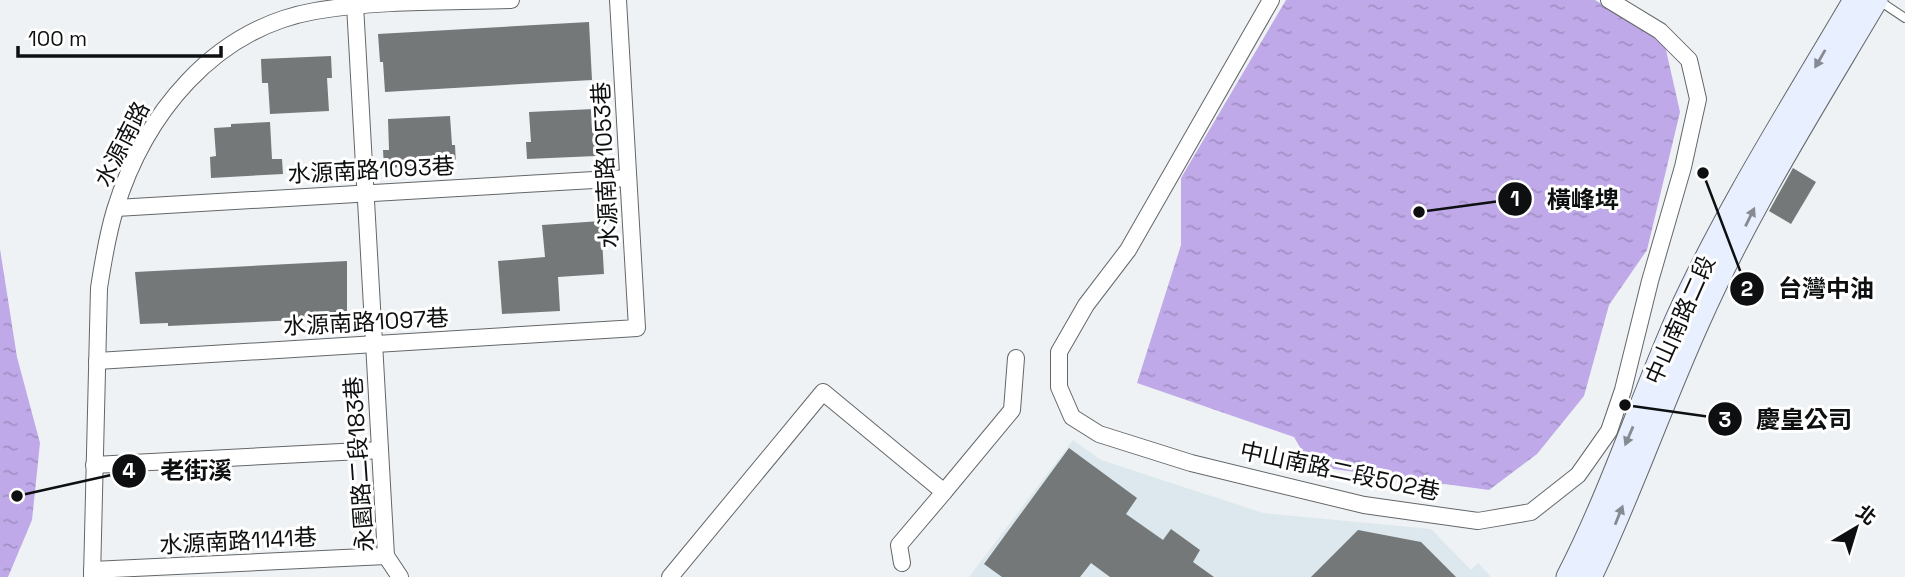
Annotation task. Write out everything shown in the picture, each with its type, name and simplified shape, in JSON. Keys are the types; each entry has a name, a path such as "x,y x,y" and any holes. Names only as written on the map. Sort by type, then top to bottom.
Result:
{"main road":[{"name":"中山南路二段","path":"1568,577 1679,316 1705,262 1855,0"},
{"name":"中山南路二段","path":"1590,577 1612,531 1699,320 1753,210 1877,0"}],"street":[{"name":"水源南路","path":"92,574 99,288 116,208 136,156 160,114 189,78 226,47 264,25 312,11 355,5 511,0"},
{"name":"水源南路1053巷","path":"618,0 637,328"},
{"name":"中山南路二段502巷","path":"1271,0 1128,250 1086,305 1059,352 1059,387 1072,417 1100,433 1191,463 1364,505 1478,521 1531,512 1578,475 1609,431 1623,390 1650,281 1683,166 1698,99 1689,60 1660,31 1609,0"},
{"name":"永園路二段183巷","path":"355,5 386,556 400,577"},
{"name":"水源南路1093巷","path":"116,208 628,178"},
{"name":"水源南路1097巷","path":"97,361 637,328"},
{"path":"902,563 899,545 1013,410 1016,358"},
{"path":"670,577 823,392 944,492"},
{"path":"94,465 380,450"},
{"name":"水源南路1141巷","path":"92,574 238,570 386,556"}],"lane":[{"path":"1877,0 1905,18"}],"shaded area":[{"path":"1073,440 1101,460 1263,513 1431,529 1471,570 1478,563 1491,577 969,577"}],"water":[{"path":"1286,0 1595,0 1664,41 1680,112 1647,250 1609,305 1584,396 1537,454 1489,490 1311,466 1294,437 1137,383 1181,245 1181,178"},
{"path":"0,249 17,357 40,443 32,520 8,577 0,577"}],"building":[{"path":"589,22 592,80 385,92 378,34"},
{"path":"331,56 332,78 327,78 329,111 270,114 268,83 262,83 261,59"},
{"path":"594,109 596,156 527,159 526,142 531,142 529,112"},
{"path":"450,116 456,165 384,168 383,150 389,150 388,119"},
{"path":"270,122 272,159 282,159 283,174 211,178 210,157 216,156 214,128 231,127 231,124"},
{"path":"1793,168 1816,182 1791,224 1769,211"},
{"path":"601,221 604,274 558,277 560,311 502,314 498,261 545,257 542,225"},
{"path":"347,261 347,315 319,316 319,319 168,326 168,323 140,324 135,272"},
{"path":"1069,448 1137,498 1126,514 1163,540 1171,529 1200,550 1193,562 1214,577 1110,577 1091,563 1080,577 1002,577 984,564"},
{"path":"1358,530 1421,542 1456,577 1311,577"}],"place":[{"name":"台灣中油","path":"1703,173"},
{"name":"橫峰埤","path":"1419,212"},
{"name":"慶皇公司","path":"1625,405"},
{"name":"老街溪","path":"17,496"}]}
